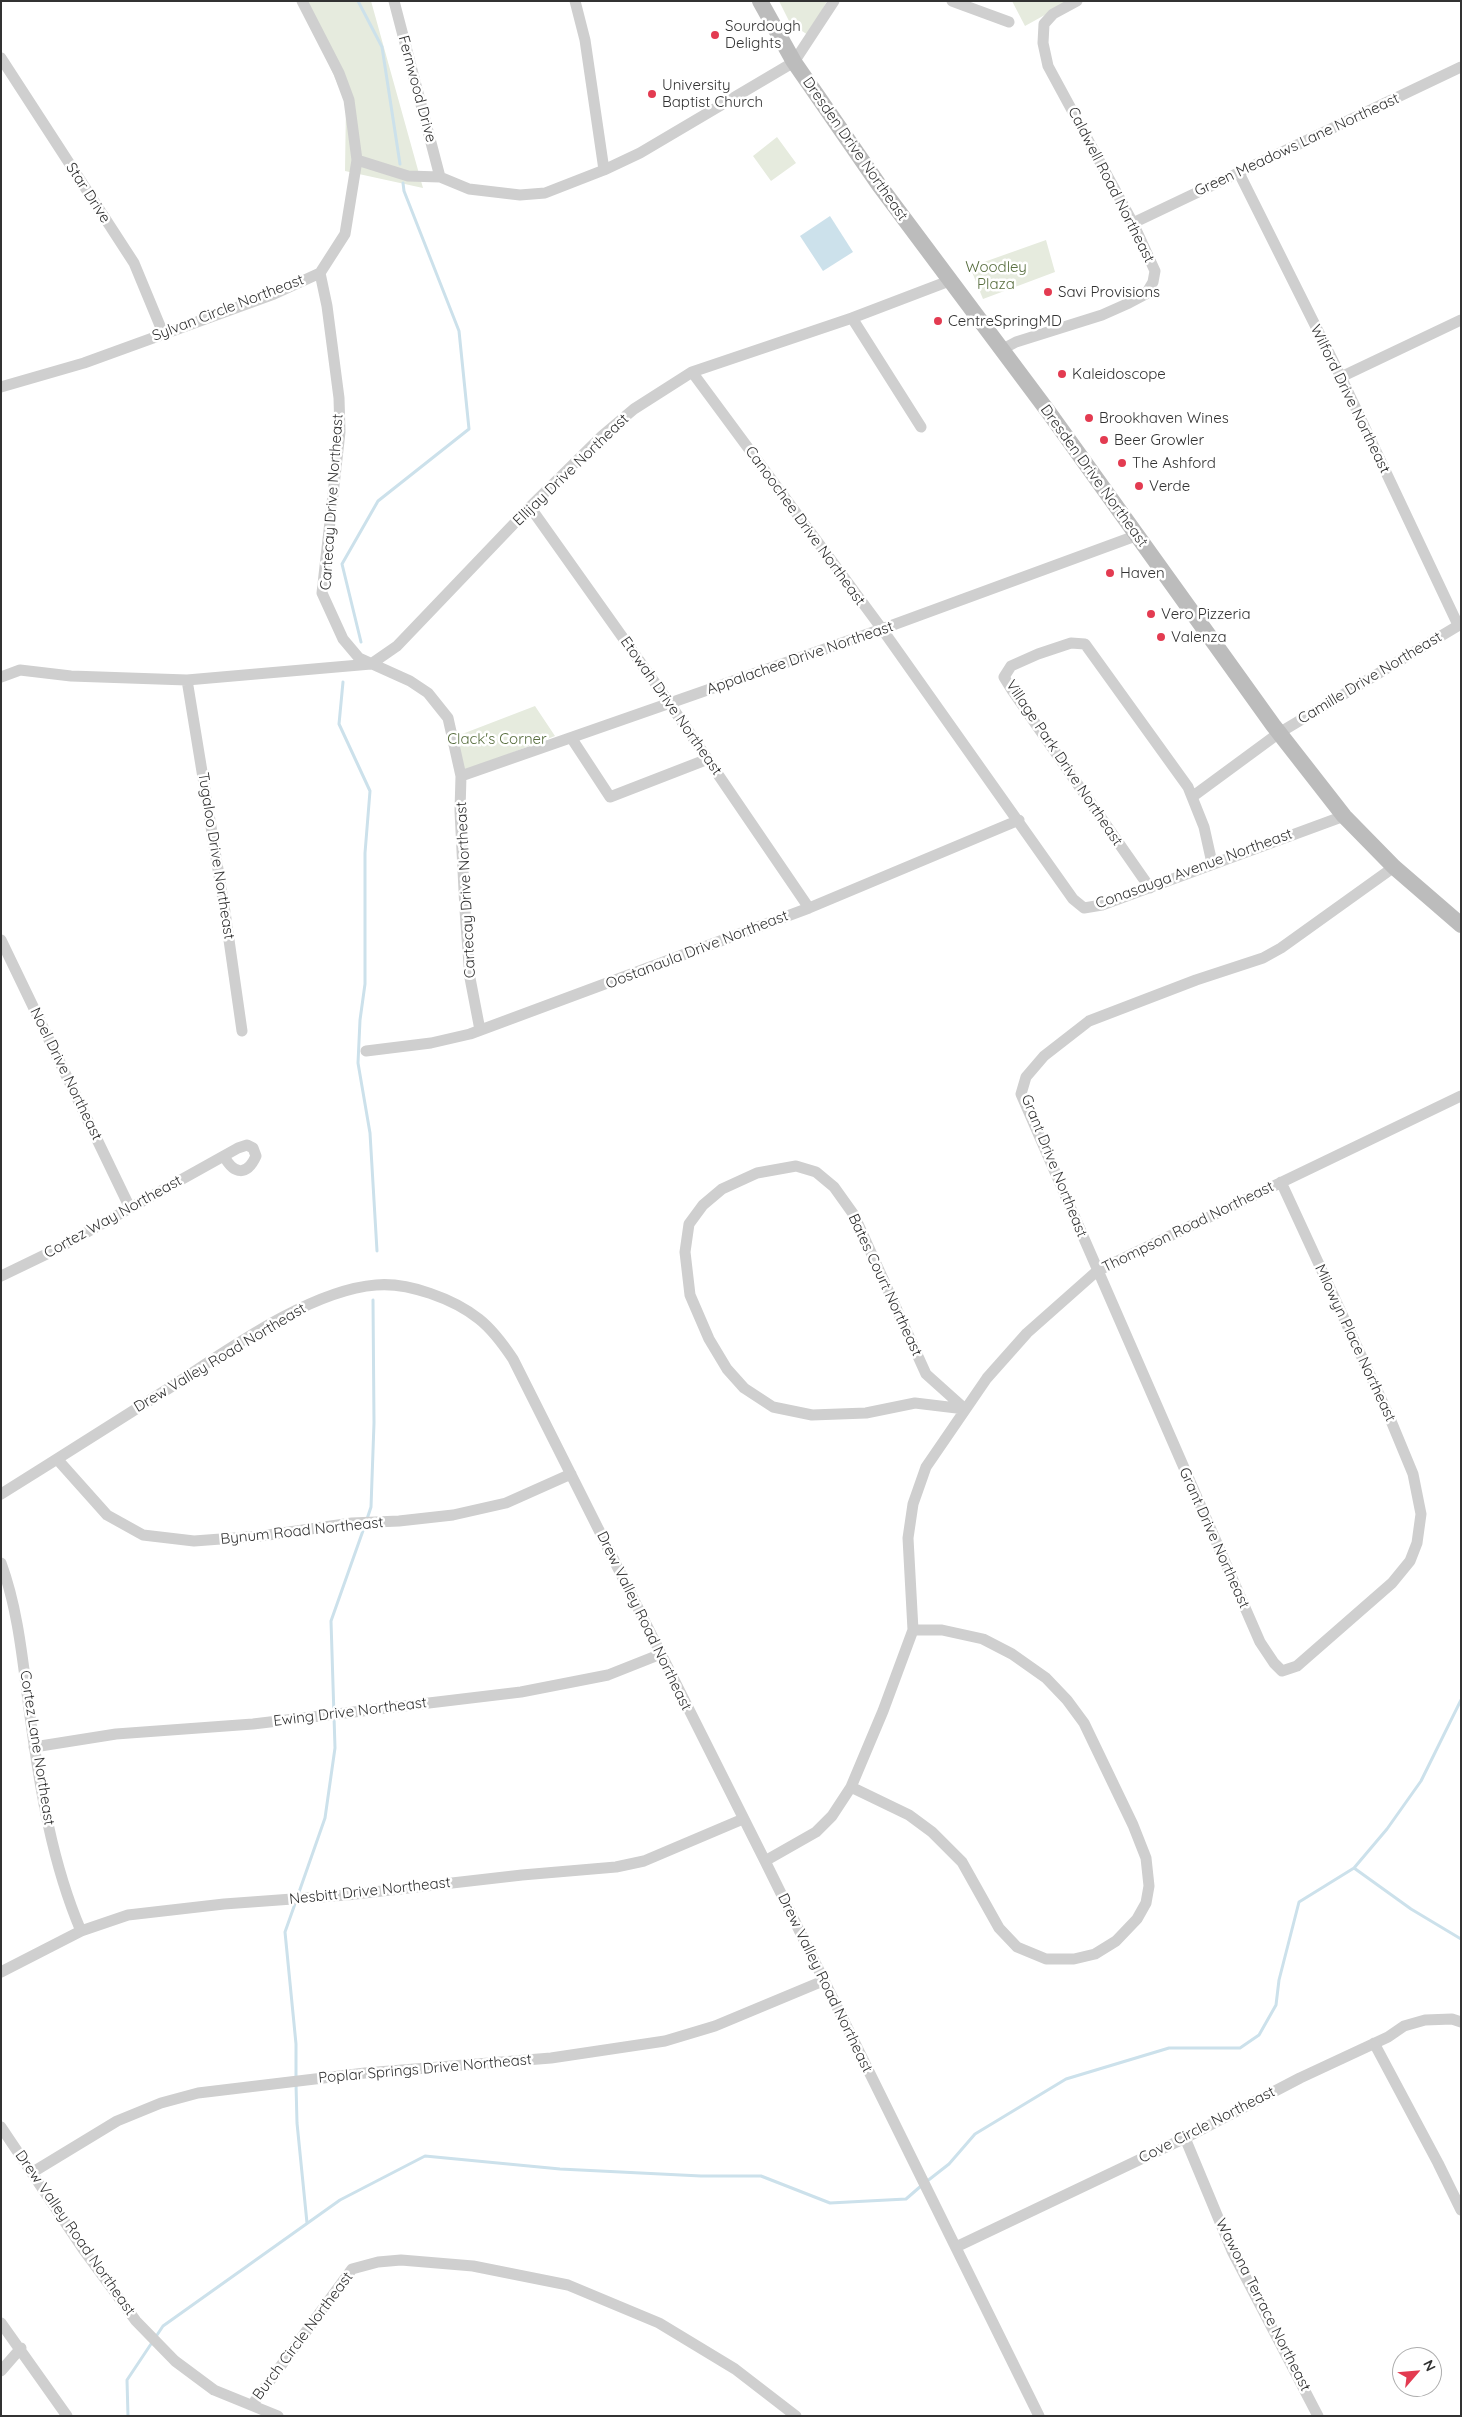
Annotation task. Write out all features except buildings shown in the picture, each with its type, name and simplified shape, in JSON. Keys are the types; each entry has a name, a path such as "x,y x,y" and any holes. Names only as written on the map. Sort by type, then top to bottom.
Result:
{"street":[{"name":"Sylvan Circle Northeast","path":"1,387 84,363 274,294 320,273 345,234 357,160 349,100 339,73 302,1"},
{"name":"Fernwood Drive","path":"394,1 440,178"},
{"path":"575,1 585,40 604,170"},
{"name":"Dresden Drive Northeast","path":"760,1 794,62 949,281 1138,536 1213,645 1279,733 1344,816 1394,867 1461,925"},
{"path":"357,160 408,176 440,178 469,190 520,195 545,193 604,170 640,153 794,62 834,1"},
{"path":"952,1 1009,22"},
{"name":"Caldwell Road Northeast","path":"1001,350 1016,342 1102,315 1146,294 1153,282 1155,271 1133,223 1048,66 1043,43 1044,24 1053,14 1077,1"},
{"name":"Star Drive","path":"1,58 134,263 163,333"},
{"name":"Green Meadows Lane Northeast","path":"1133,223 1461,67"},
{"name":"Wilford Drive Northeast","path":"1239,173 1341,377 1459,624"},
{"name":"Cartecay Drive Northeast","path":"320,273 327,306 338,389 340,432 322,593 343,640 359,658 410,681 428,693 448,718 461,776 460,811 466,929 470,978 480,1030"},
{"name":"Ellijay Drive Northeast","path":"371,664 397,646 530,507 602,436 634,409 692,372 852,318 949,281"},
{"path":"852,318 921,427"},
{"path":"1341,377 1461,320"},
{"name":"Canoochee Drive Northeast","path":"692,372 882,629 1057,876"},
{"name":"Etowah Drive Northeast","path":"530,507 670,704 808,908"},
{"name":"Appalachee Drive Northeast","path":"461,776 572,739 1138,536"},
{"name":"Camille Drive Northeast","path":"1192,797 1279,733 1459,624"},
{"name":"Village Park Drive Northeast","path":"1150,888 1012,690 1004,677 1010,666 1071,643 1085,644 1188,787 1204,828 1212,863"},
{"path":"1,677 20,670 71,676 187,680 371,664"},
{"name":"Tugaloo Drive Northeast","path":"187,680 226,912 242,1031"},
{"path":"572,739 610,797 708,759"},
{"name":"Conasauga Avenue Northeast","path":"1057,876 1073,899 1084,908 1102,905 1344,816"},
{"name":"Oostanaula Drive Northeast","path":"366,1051 452,1040 808,908 1018,820"},
{"name":"Grant Drive Northeast","path":"1251,1621 1021,1094 1026,1076 1044,1056 1089,1021 1196,980 1263,958 1281,948 1394,867"},
{"name":"Noel Drive Northeast","path":"1,940 130,1208"},
{"name":"Thompson Road Northeast","path":"765,1861 816,1832 832,1816 851,1787 883,1711 913,1630 908,1538 913,1504 926,1467 987,1378 1027,1333 1097,1271 1461,1096"},
{"name":"Cortez Way Northeast","path":"1,1276 54,1250 224,1156"},
{"name":"Bates Court Northeast","path":"796,1166 816,1172 834,1187 854,1215 926,1374 965,1409 915,1403 866,1413 812,1415 773,1407 744,1388 727,1369 709,1339 690,1295 685,1252 689,1224 704,1205 722,1189 757,1173 796,1166"},
{"name":"Milowyn Place Northeast","path":"1251,1621 1260,1642 1274,1663 1282,1671 1297,1666 1392,1583 1410,1561 1417,1544 1420,1508 1413,1474 1389,1416 1281,1182"},
{"name":"Drew Valley Road Northeast","path":"1,1494 212,1360 304,1306 341,1291 377,1284 412,1288 442,1298 478,1318 500,1338 513,1359 765,1861 1039,2416"},
{"name":"Bynum Road Northeast","path":"57,1460 107,1515 143,1535 194,1541 261,1536 352,1523 399,1521 452,1514 506,1503 571,1474"},
{"name":"Cortez Lane Northeast","path":"1,1563 11,1590 20,1638 34,1747 58,1869 81,1931"},
{"path":"851,1787 908,1815 932,1832 962,1862 999,1928 1017,1947 1046,1959 1074,1960 1095,1954 1116,1941 1137,1919 1146,1903 1148,1886 1146,1858 1133,1825 1084,1723 1067,1700 1046,1678 1012,1654 983,1639 942,1630 913,1630"},
{"name":"Ewing Drive Northeast","path":"34,1747 116,1734 253,1724 521,1692 608,1675 661,1654"},
{"name":"Nesbitt Drive Northeast","path":"1,1972 81,1931 128,1915 195,1907 347,1895 522,1875 616,1867 644,1861 743,1819"},
{"name":"Poplar Springs Drive Northeast","path":"33,2172 117,2121 161,2103 198,2093 365,2073 551,2058 665,2041 715,2026 823,1981"},
{"name":"Cove Circle Northeast","path":"956,2247 1185,2138 1300,2078 1388,2037 1404,2026 1425,2020 1452,2019 1461,2022"},
{"path":"1374,2043 1461,2210"},
{"name":"Drew Valley Road Northeast","path":"1,2127 83,2249 136,2322 165,2352 214,2390 278,2416"},
{"name":"Wawona Terrace Northeast","path":"1185,2138 1232,2251 1310,2396 1318,2416"},
{"name":"Burch Circle Northeast","path":"252,2405 352,2269 378,2262 402,2260 473,2266 568,2285 659,2323 735,2369 796,2416"},
{"path":"1,2323 67,2416"},
{"path":"1,2371 20,2348"}],"green space":[{"path":"301,1 371,1 423,188 345,171 346,103"},
{"path":"779,1 827,1 808,35 790,23"},
{"path":"1012,1 1070,1 1025,26"},
{"path":"777,137 796,163 771,181 753,156"},
{"name":"Woodley Plaza","path":"1046,240 1055,272 983,299 970,267"},
{"name":"Clack's Corner","path":"535,706 555,736 465,771 457,736"}],"water":[{"path":"830,216 853,252 823,271 800,236"}],"waterway":[{"path":"358,1 382,47 400,164"},
{"path":"361,642 342,564 378,501 469,429 459,331 404,191 403,183"},
{"path":"343,682 339,724 370,791 365,853 365,984 360,1020 358,1063 370,1133 377,1251"},
{"path":"367,1519 371,1507 374,1423 373,1300"},
{"path":"298,1895 325,1818 335,1748 331,1621 365,1525"},
{"path":"926,2182 949,2164 975,2134 1066,2079 1169,2048 1240,2048 1259,2035 1276,2005 1279,1980 1299,1902 1354,1868 1387,1829 1421,1781 1461,1700"},
{"path":"1354,1868 1411,1909 1461,1939"},
{"path":"296,1901 285,1932 296,2044 296,2078"},
{"path":"296,2084 297,2123 307,2223"},
{"path":"128,2416 127,2380 163,2326 340,2200 425,2156 560,2169 701,2176 761,2176 830,2203 906,2199 921,2186"}],"place":[{"name":"Sourdough Delights","path":"715,35"},
{"name":"University Baptist Church","path":"652,94"},
{"name":"Savi Provisions","path":"1048,292"},
{"name":"CentreSpringMD","path":"938,321"},
{"name":"Kaleidoscope","path":"1062,374"},
{"name":"Brookhaven Wines","path":"1089,418"},
{"name":"Beer Growler","path":"1104,440"},
{"name":"The Ashford","path":"1122,463"},
{"name":"Verde","path":"1139,486"},
{"name":"Haven","path":"1110,573"},
{"name":"Vero Pizzeria","path":"1151,614"},
{"name":"Valenza","path":"1161,637"}]}
